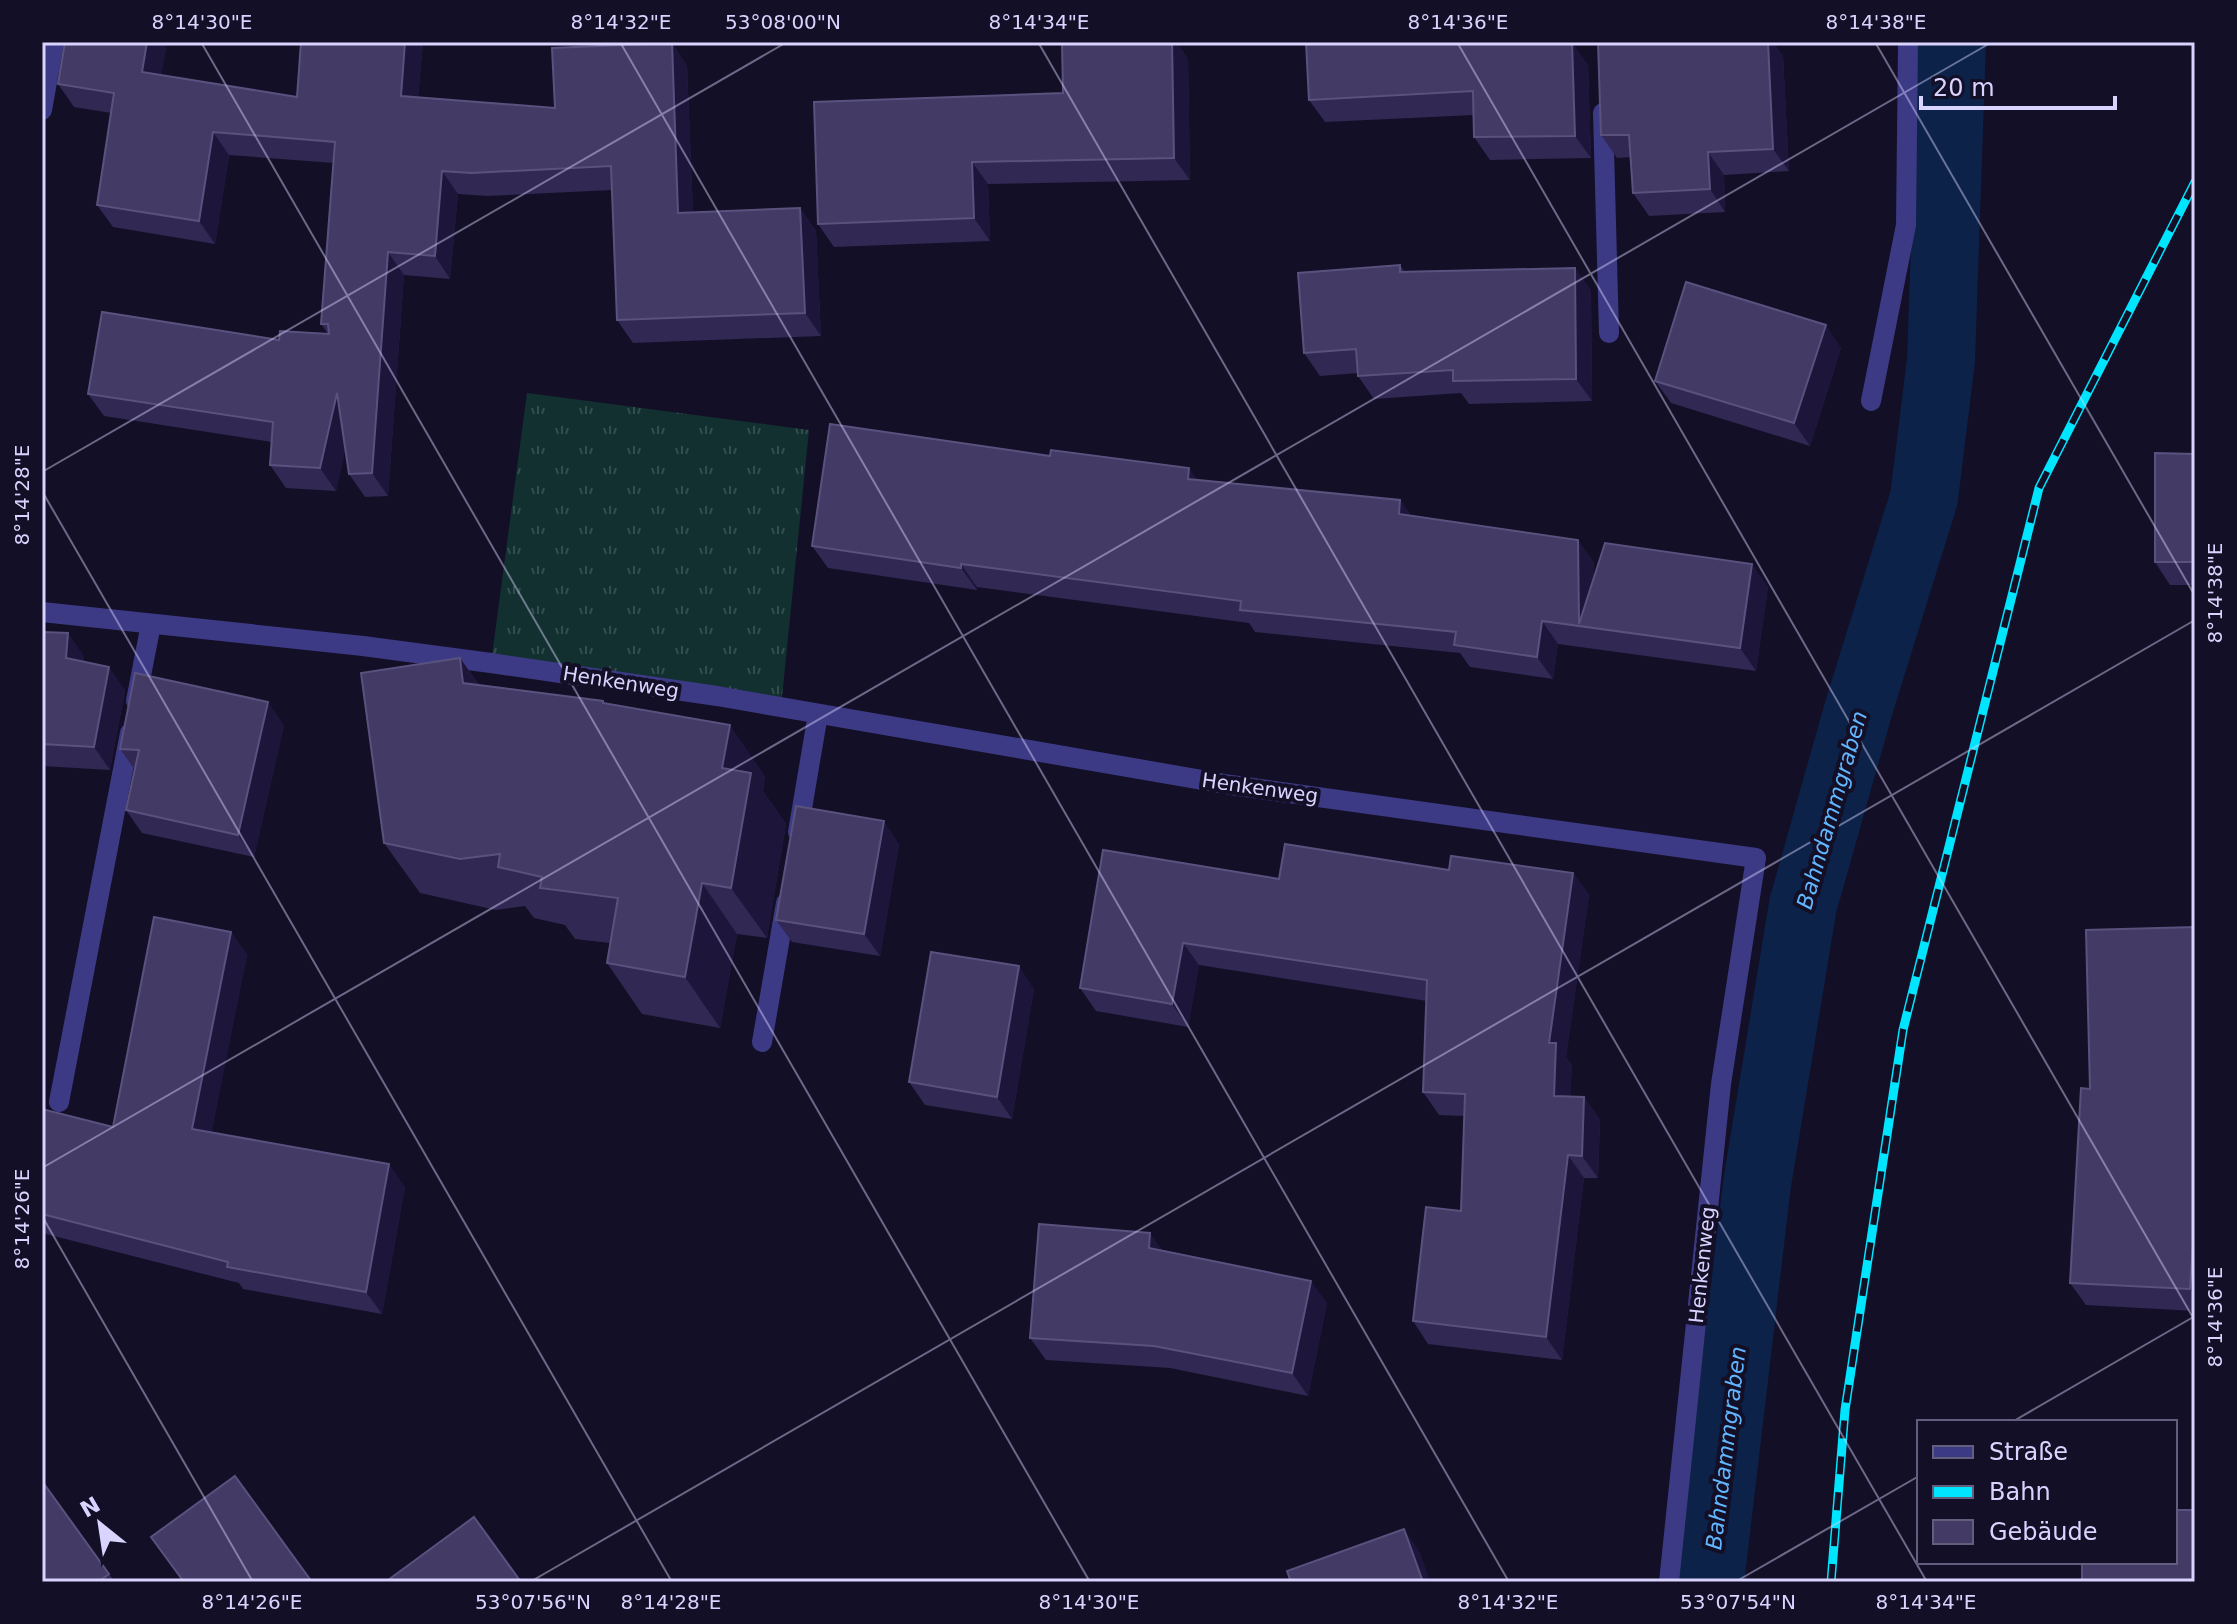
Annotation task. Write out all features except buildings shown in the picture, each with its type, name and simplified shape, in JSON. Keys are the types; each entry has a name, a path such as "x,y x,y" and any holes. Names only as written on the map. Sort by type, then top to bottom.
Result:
{"street":[{"path":"42,110 54,42"},
{"path":"1871,401 1906,225 1908,42"},
{"path":"1602,88 1609,333"},
{"name":"Henkenweg","path":"42,612 491,663 818,714 1231,785 1756,858 1721,1084 1669,1582"},
{"path":"59,1102 151,624"},
{"path":"794,855 818,714"},
{"path":"762,1042 789,886"}],"green space":[{"path":"527,393 809,430 781,707 491,663"}],"waterway":[{"name":"Bahndammgraben","path":"1710,1582 1757,1184 1803,905 1859,707 1924,498 1941,360 1952,42"}],"railway":[{"path":"1831,1582 1845,1410 1903,1030 2039,488 2195,182"}]}
